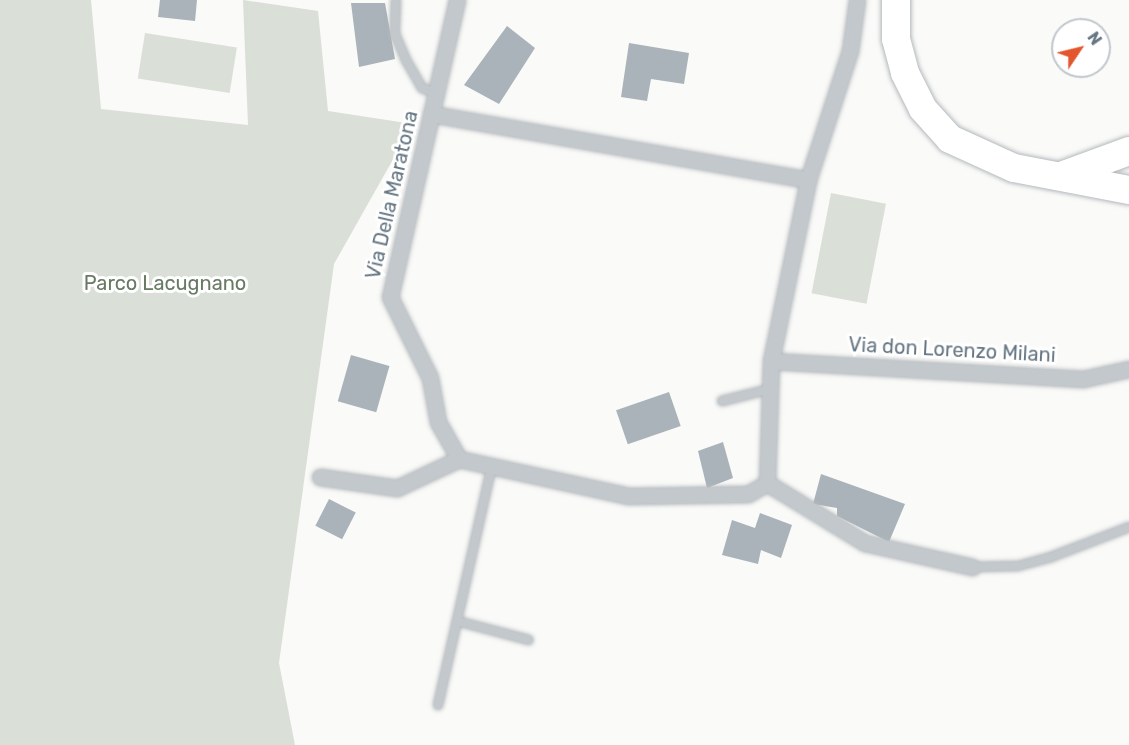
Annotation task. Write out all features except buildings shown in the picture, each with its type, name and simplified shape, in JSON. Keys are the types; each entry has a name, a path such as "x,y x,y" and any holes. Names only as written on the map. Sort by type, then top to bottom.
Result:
{"highway":[{"path":"896,0 896,39 905,73 930,117 951,140 977,155 1059,177 1129,190"},
{"path":"1059,177 1115,160 1129,151"}],"street":[{"name":"Via Della Maratona","path":"457,0 390,297 429,378 438,422 459,459"},
{"path":"766,483 771,361 808,180 849,51 857,0"},
{"path":"431,114 808,180"},
{"name":"Via don Lorenzo Milani","path":"771,361 1083,379 1129,369"},
{"path":"320,477 397,488 459,459 628,496 748,494 766,483"},
{"path":"766,483 865,543 972,567"}],"lane":[{"path":"396,0 395,34 406,60 422,88 436,93"},
{"path":"722,401 770,389"},
{"path":"438,705 492,466"},
{"path":"972,567 1018,566 1051,558 1129,527"},
{"path":"457,621 529,640"}],"green space":[{"name":"Parco Lacugnano","path":"0,0 91,0 101,109 248,125 243,0 318,11 328,111 413,124 334,264 279,663 295,745 0,745"},
{"path":"145,33 237,48 230,93 138,78"},
{"path":"831,193 886,204 867,304 812,293"}]}
